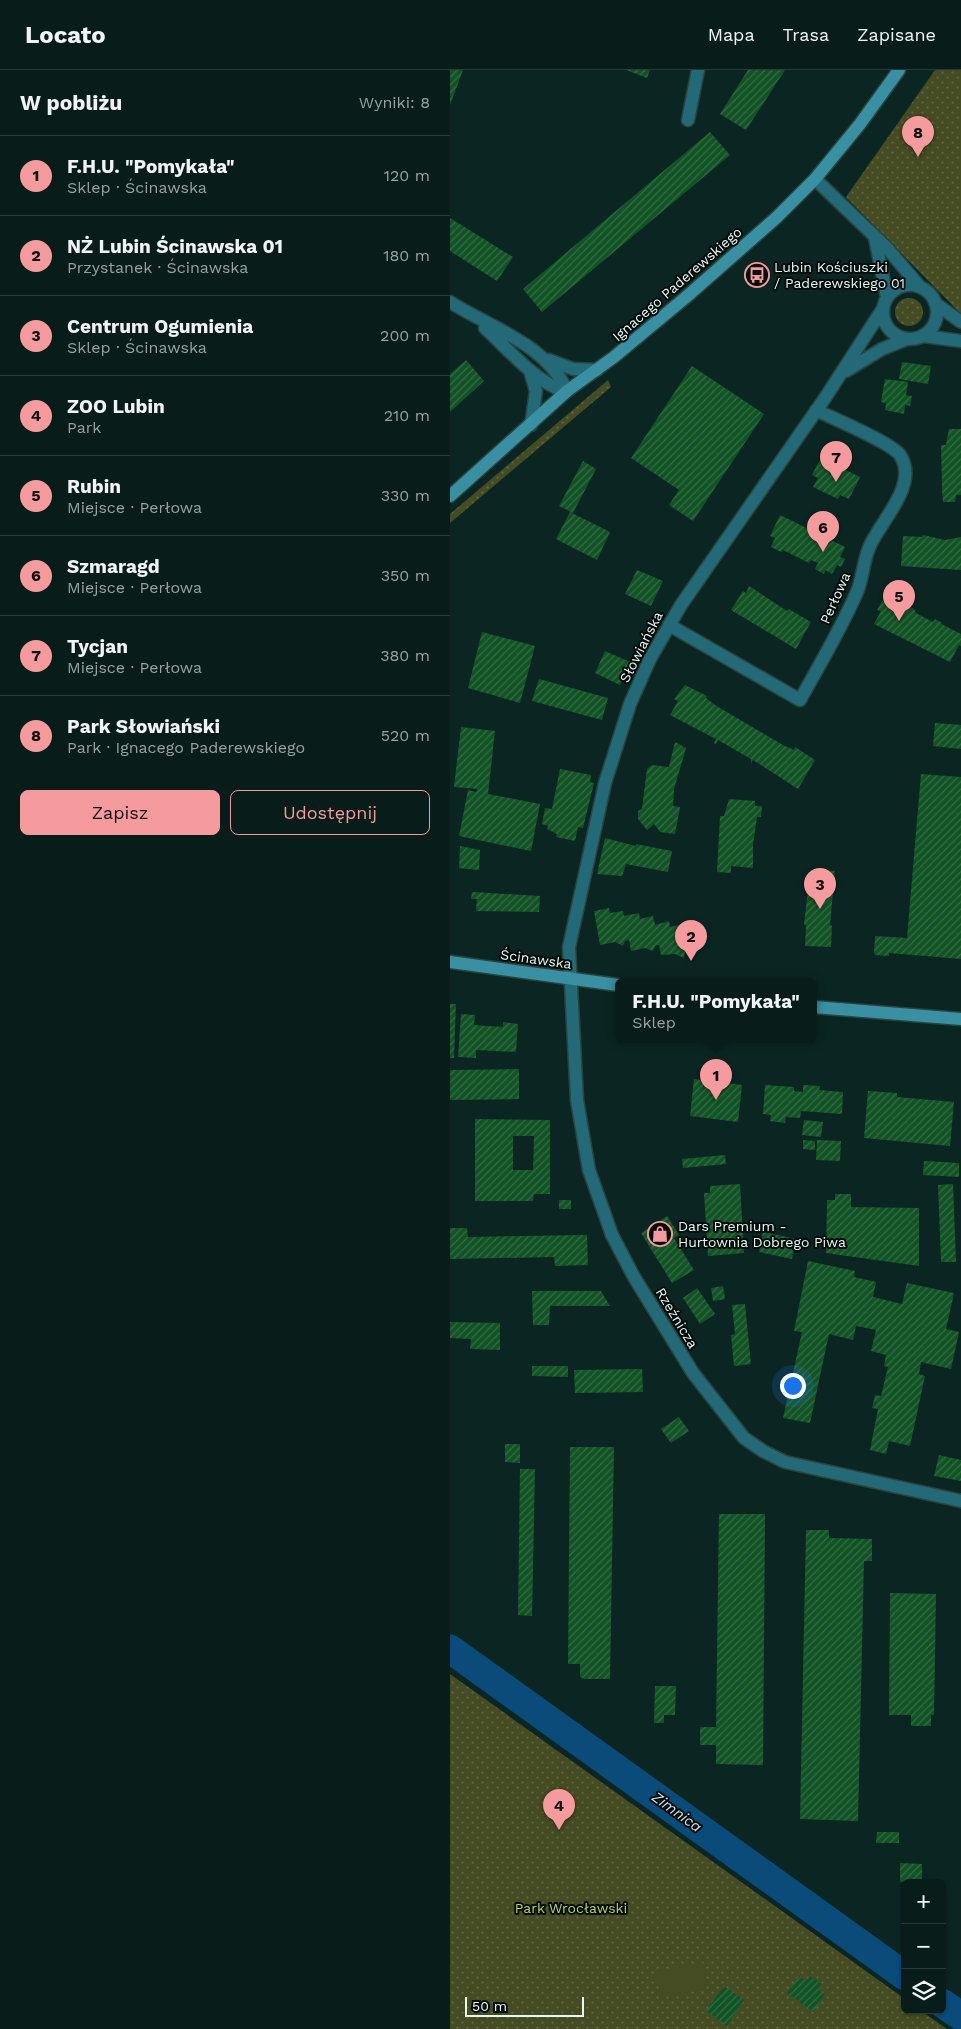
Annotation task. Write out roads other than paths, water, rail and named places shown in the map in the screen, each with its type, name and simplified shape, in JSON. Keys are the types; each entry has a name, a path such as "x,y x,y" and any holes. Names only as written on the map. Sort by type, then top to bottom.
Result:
{"street":[{"path":"688,120 698,70"},
{"name":"Ignacego Paderewskiego","path":"450,496 567,391 597,370 685,298 776,218 816,179 860,124 899,70"},
{"path":"816,179 875,238 920,287 932,296 935,302 936,320 924,336"},
{"path":"875,238 886,297 882,310 883,318 892,333 907,339"},
{"path":"886,297 896,288 904,285 920,287"},
{"path":"450,302 474,318 508,334 537,354 556,370 567,391"},
{"path":"935,302 961,322"},
{"name":"Słowiańska","path":"572,978 569,947 605,783 630,704 650,659 669,625 720,546 842,373 882,310"},
{"path":"474,318 530,371 557,390 567,391"},
{"path":"842,373 882,349 907,339 924,336 961,341"},
{"path":"537,354 560,366 597,370"},
{"path":"530,371 536,391 531,425"},
{"name":"Perłowa","path":"669,625 800,700 856,593 868,550 874,536 896,506 904,477 903,462 894,449 816,410"},
{"name":"Ścinawska","path":"450,962 615,985"},
{"name":"Rzeźnicza","path":"572,978 577,1100 589,1170 612,1235 634,1277 693,1373 744,1438 763,1451 785,1462 961,1502"},
{"path":"817,1007 961,1018"}],"waterway":[{"name":"Zimnica","path":"450,1649 901,1973"},
{"name":"Zimnica","path":"946,2006 961,2016"}],"place":[{"name":"Park Słowiański","path":"918,157"},
{"name":"Lubin Kościuszki / Paderewskiego 01","path":"757,275"},
{"name":"Tycjan","path":"836,482"},
{"name":"Szmaragd","path":"823,552"},
{"name":"Rubin","path":"899,621"},
{"name":"Centrum Ogumienia","path":"820,909"},
{"name":"NŻ Lubin Ścinawska 01","path":"691,961"},
{"name":"F.H.U. \"Pomykała\"","path":"716,1100"},
{"name":"Dars Premium - Hurtownia Dobrego Piwa","path":"660,1234"},
{"name":"ZOO Lubin","path":"559,1830"}],"park label":[{"name":"Park Wrocławski","path":"571,1908"}]}
